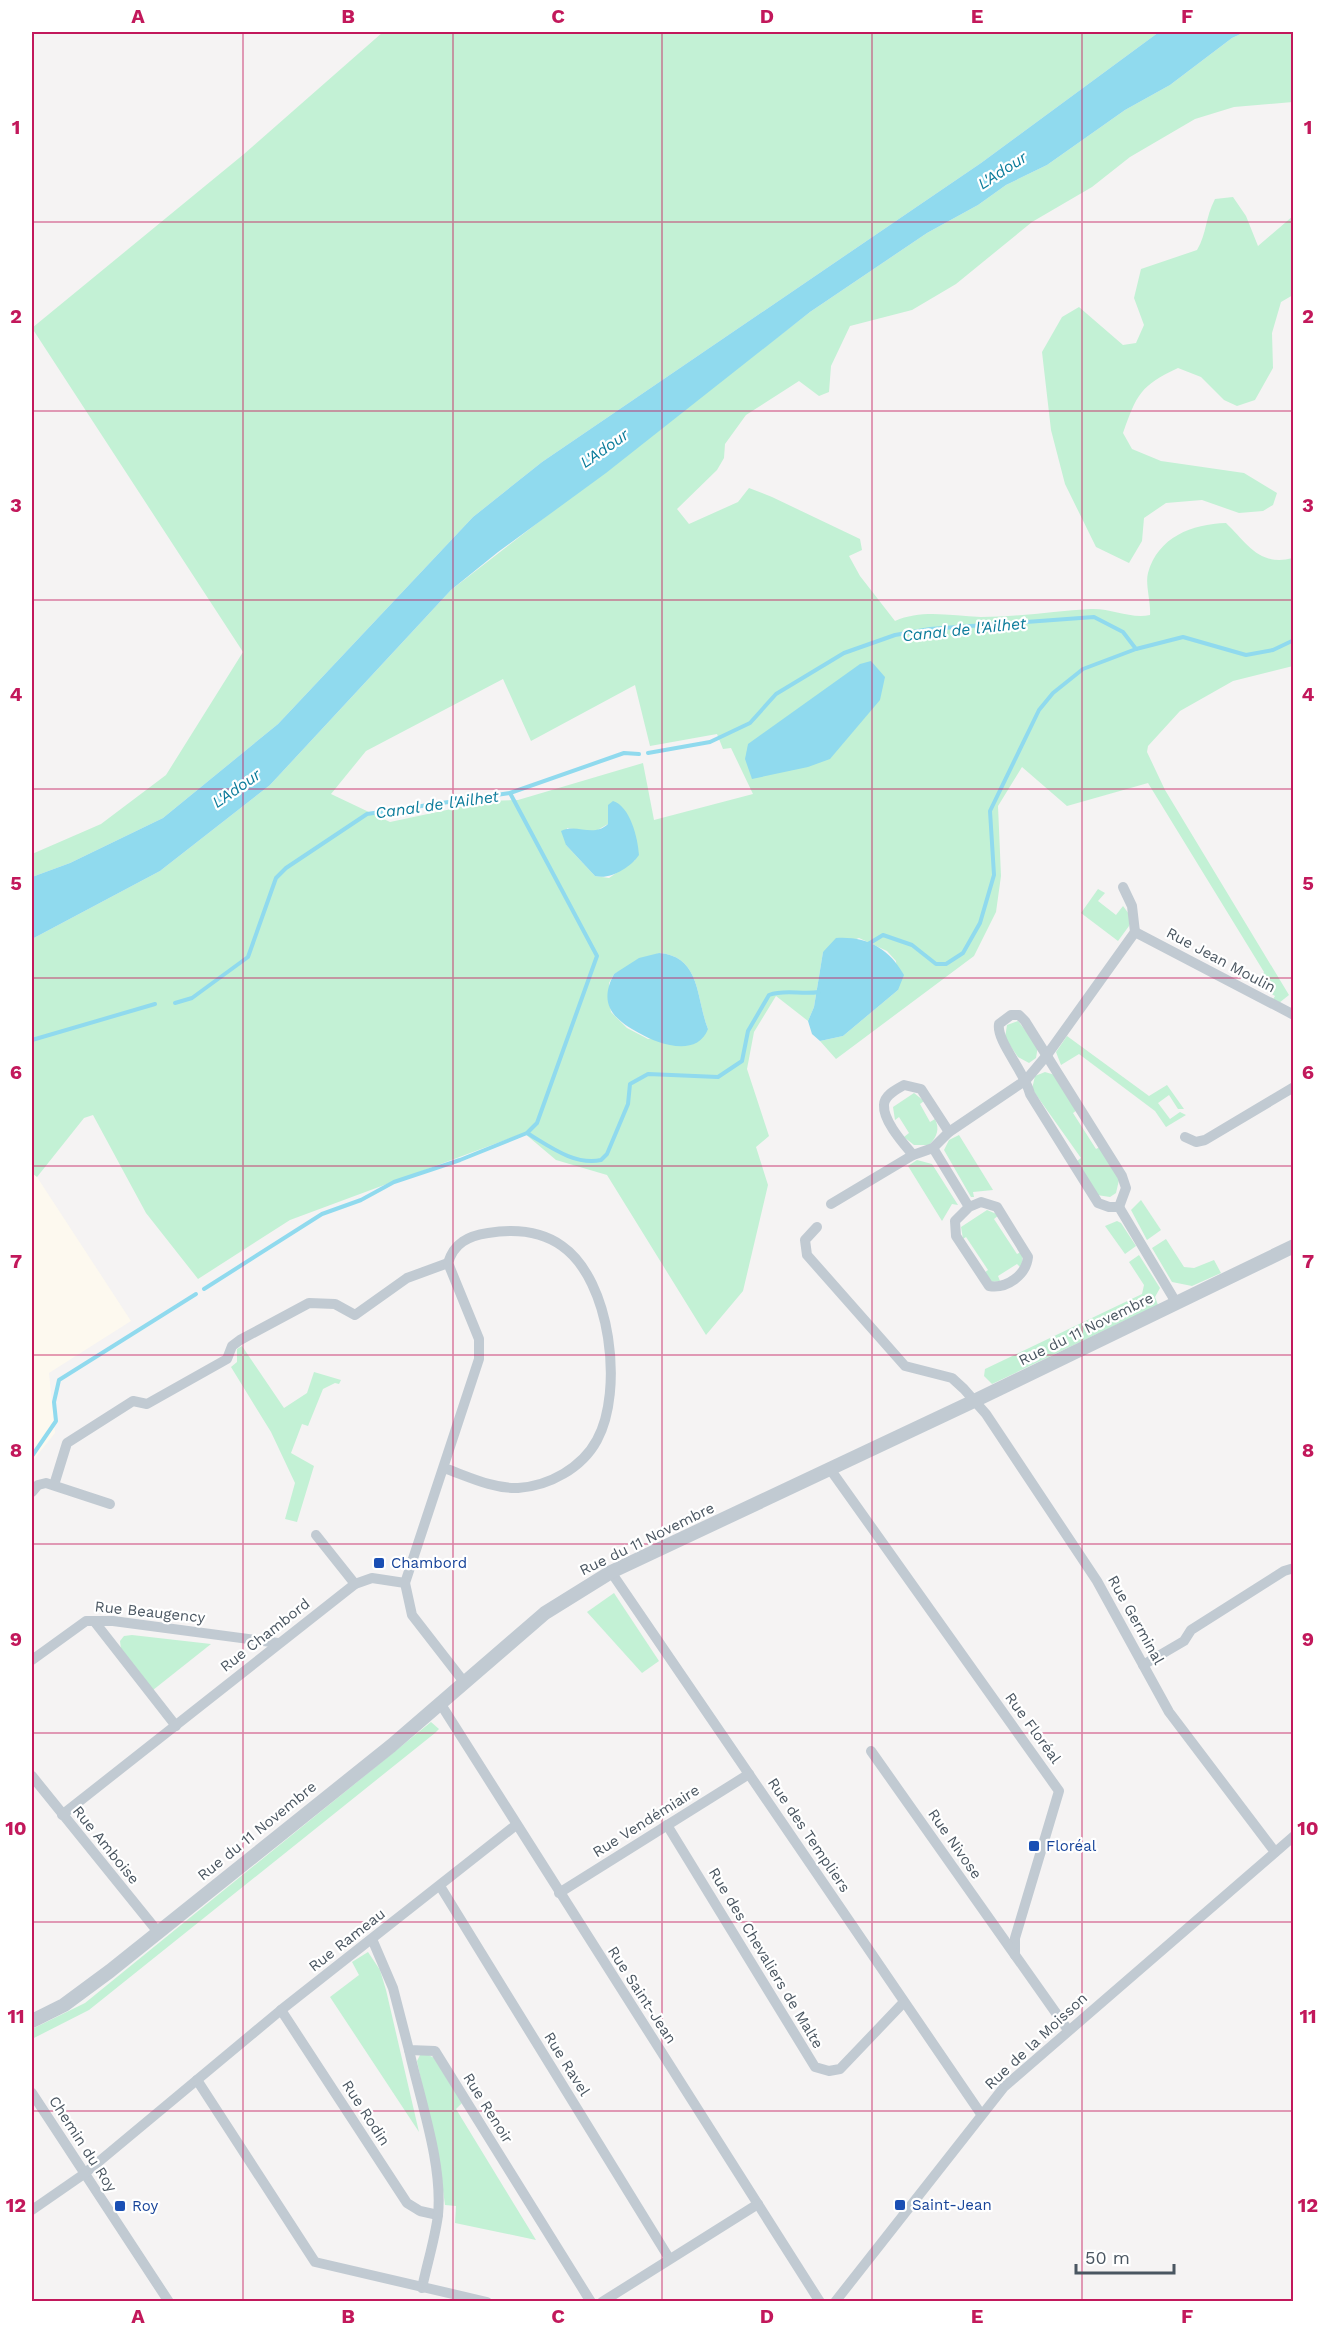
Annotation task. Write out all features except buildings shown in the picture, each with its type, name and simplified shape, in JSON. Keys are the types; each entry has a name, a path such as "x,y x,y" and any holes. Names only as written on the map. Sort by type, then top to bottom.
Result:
{"street":[{"path":"831,1204 912,1155 933,1148 949,1132 1026,1080 1047,1055 1135,932 1132,906 1122,887"},
{"name":"Rue Jean Moulin","path":"1135,932 1293,1015"},
{"path":"1011,1015 1018,1015 1047,1055 1056,1074 1122,1176 1126,1188 1119,1207 1109,1208 1098,1203 1029,1094 1026,1080 999,1035 999,1024 1011,1015"},
{"path":"912,1155 887,1116 884,1105 886,1097 904,1085 921,1089 949,1132"},
{"path":"1185,1137 1196,1142 1205,1140 1293,1086"},
{"path":"933,1148 969,1207"},
{"path":"981,1202 997,1207 1028,1257 1022,1274 997,1288 989,1286 956,1236 955,1221 969,1207 981,1202"},
{"path":"1119,1207 1177,1304"},
{"name":"Rue Germinal","path":"817,1227 805,1240 807,1255 904,1366 952,1378 964,1389 1010,1447 1097,1581 1169,1712 1275,1852"},
{"path":"444,1468 490,1484 518,1488 550,1480 577,1464 599,1438 610,1392 611,1350 604,1317 593,1285 580,1265 563,1246 534,1233 503,1230 474,1236 461,1242 452,1251 448,1263 479,1339 479,1359 405,1583 412,1615 464,1682"},
{"name":"Rue du 11 Novembre","path":"32,2021 64,2005 158,1932 440,1703 545,1613 611,1572 1177,1304 1293,1246"},
{"path":"54,1485 67,1443 133,1401 147,1404 227,1359 232,1346 240,1340 309,1303 335,1304 355,1316 407,1278 448,1263"},
{"name":"Rue Floréal","path":"830,1469 1059,1791 1015,1938 1016,1955"},
{"path":"32,1492 38,1485 46,1483 110,1504"},
{"path":"316,1535 355,1584"},
{"path":"1143,1665 1184,1641 1191,1630 1293,1568"},
{"name":"Rue des Templiers","path":"611,1572 981,2114"},
{"name":"Rue Chambord","path":"62,1815 355,1584 372,1578 405,1583"},
{"name":"Rue Beaugency","path":"32,1660 86,1620 113,1621 278,1643"},
{"path":"94,1621 176,1726"},
{"name":"Rue Saint-Jean","path":"440,1703 820,2301"},
{"name":"Rue Nivose","path":"871,1751 1016,1955"},
{"name":"Rue Vendémiaire","path":"560,1893 749,1774"},
{"name":"Rue Amboise","path":"32,1776 158,1932"},
{"name":"Rue Rameau","path":"32,2210 84,2174 281,2010 516,1825"},
{"name":"Rue des Chevaliers de Malte","path":"668,1825 815,2067 829,2071 840,2069 904,2002"},
{"name":"Rue de la Moisson","path":"835,2301 981,2114 1012,2079 1293,1836"},
{"name":"Rue Ravel","path":"440,1886 669,2258"},
{"path":"372,1939 393,1988 436,2169 438,2215 422,2288"},
{"path":"1016,1955 1068,2030"},
{"name":"Rue Rodin","path":"281,2010 407,2203 420,2211 438,2215"},
{"name":"Rue Renoir","path":"409,2050 435,2051 591,2301"},
{"path":"197,2080 315,2262 487,2301"},
{"name":"Chemin du Roy","path":"32,2093 169,2301"},
{"path":"602,2301 758,2204"}],"shaded area":[{"path":"32,1173 37,1177 131,1321 49,1373 55,1433 32,1462"}],"green space":[{"path":"383,32 1159,32 981,163 542,462 473,517 278,724 163,818 70,863 32,877 32,854 101,824 166,775 243,652 32,328 244,154"},
{"path":"1245,32 1293,32 1293,102 1234,107 1195,119 1130,157 1092,187 1032,222 956,284 912,310 850,326 831,366 829,392 819,396 799,381 746,415 725,444 724,458 717,470 677,509 689,524 738,502 749,488 860,539 862,550 849,556 860,576 895,621 926,614 995,617 1091,609 1135,616 1150,615 1147,577 1160,550 1178,535 1213,524 1226,523 1247,545 1262,556 1281,560 1293,558 1293,666 1233,681 1180,711 1148,746 1147,752 1165,790 1289,995 1279,1003 1272,1001 1275,996 1257,985 1264,972 1148,783 1067,806 1022,767 998,806 1001,876 996,912 974,956 836,1059 820,1041 843,1036 898,990 896,961 887,951 859,938 823,952 814,1007 808,1021 776,996 754,1032 747,1069 769,1136 756,1147 768,1185 743,1291 706,1335 607,1175 556,1160 524,1133 290,1220 198,1279 146,1213 93,1115 84,1118 37,1177 32,1173 32,939 160,871 270,785 451,590 810,312 927,233 978,205 1006,185 1047,165 1125,110 1170,85 1232,38","holes":["503,679 531,741 635,685 650,746 717,734 723,749 731,748 753,794 654,820 643,763 518,800 489,801 390,822 331,794 366,751","608,805 635,860 609,878 595,876 566,845 567,828 594,832 608,824","659,953 673,956 690,970 708,1029 648,1039 627,1028 611,1012 609,983 614,974"]},
{"path":"1233,197 1246,216 1258,246 1293,216 1293,295 1281,302 1272,333 1273,368 1255,400 1237,406 1224,400 1201,377 1178,368 1155,380 1142,393 1132,409 1123,433 1132,449 1161,461 1244,473 1277,493 1273,505 1263,511 1239,513 1202,500 1166,503 1144,518 1142,541 1129,563 1096,547 1065,484 1051,430 1042,352 1062,317 1079,307 1123,345 1136,343 1144,325 1134,298 1141,269 1197,250 1215,199"},
{"path":"1098,889 1105,893 1098,901 1116,915 1123,906 1129,914 1129,926 1118,941 1081,913"},
{"path":"1018,1021 1038,1046 1036,1058 1029,1063 1018,1057 1005,1038 1007,1025"},
{"path":"1067,1036 1149,1096 1167,1085 1184,1109 1178,1109 1169,1095 1158,1103 1170,1119 1180,1112 1186,1115 1166,1127 1155,1111 1079,1054 1061,1065 1056,1052"},
{"path":"1045,1072 1055,1075 1077,1110 1073,1113 1096,1149 1100,1147 1119,1180 1116,1193 1110,1197 1097,1195 1077,1161 1081,1158 1032,1089 1035,1076"},
{"path":"914,1093 924,1101 920,1104 930,1122 935,1119 937,1123 937,1133 929,1145 914,1145 904,1137 909,1133 899,1117 895,1120 893,1107"},
{"path":"959,1135 993,1190 973,1192 974,1197 971,1197 944,1150 949,1140"},
{"path":"917,1160 932,1164 958,1205 952,1204 942,1221 908,1166"},
{"path":"1141,1200 1161,1230 1147,1240 1131,1210"},
{"path":"987,1210 999,1215 994,1219 1017,1254 1021,1252 1023,1255 1021,1268 1017,1264 998,1276 1000,1281 991,1282 984,1273 988,1270 966,1237 963,1239 961,1227"},
{"path":"1117,1221 1121,1223 1136,1246 1125,1254 1105,1226"},
{"path":"1166,1239 1184,1267 1194,1268 1214,1260 1221,1273 1192,1286 1172,1282 1152,1248"},
{"path":"1139,1255 1160,1288 1155,1297 1158,1305 992,1384 984,1376 985,1369 1142,1294 1144,1285 1129,1262"},
{"path":"242,1346 284,1408 307,1393 314,1372 341,1380 339,1384 335,1383 323,1389 308,1426 302,1424 291,1453 314,1466 297,1522 285,1519 295,1483 271,1432 231,1367 237,1362 237,1349"},
{"path":"614,1593 659,1661 642,1673 587,1612"},
{"path":"124,1636 211,1644 153,1690 121,1649 120,1641"},
{"path":"431,1722 439,1729 435,1733 89,2010 32,2039 32,2029 85,2003"},
{"path":"368,1952 380,1970 386,1990 419,2132 330,1997 359,1975 352,1962"},
{"path":"427,2054 434,2058 462,2103 456,2109 536,2240 455,2223 456,2206 445,2205 440,2168 417,2061 420,2055"}],"water":[{"name":"L'Adour","path":"1159,32 1245,32 1232,38 1170,85 1125,110 1047,165 1006,185 978,205 927,233 810,312 606,473 498,552 451,590 270,785 160,871 32,939 32,877 70,863 163,818 278,724 473,517 542,462 981,163"},
{"path":"871,661 885,677 880,700 830,759 808,767 752,779 745,759 748,744 860,664"},
{"path":"613,801 624,809 632,824 639,855 613,875 595,876 566,845 561,831 573,828 597,830 602,828 608,824 608,805"},
{"path":"836,938 857,939 876,946 891,958 904,975 898,990 843,1036 820,1041 812,1034 808,1021 814,1007 823,952"},
{"path":"659,953 673,956 683,962 695,981 708,1029 703,1038 695,1043 676,1046 647,1037 630,1028 615,1016 608,1002 609,985 614,974 639,958"}],"waterway":[{"name":"Canal de l'Ailhet","path":"648,753 710,742 750,723 776,694 844,653 895,635 930,629 1094,617 1123,632 1136,649 1183,637 1246,655 1273,650 1294,640"},
{"path":"865,946 883,935 912,945 936,964 946,964 963,953 980,923 994,875 990,811 1039,710 1053,693 1083,669 1136,649"},
{"name":"Canal de l'Ailhet","path":"175,1003 192,998 248,957 276,878 286,868 367,814 510,793 624,753 639,754"},
{"path":"204,1289 322,1214 361,1200 394,1182 460,1160 527,1133 537,1123 597,956 510,793"},
{"path":"527,1133 572,1158 601,1160 607,1154 628,1104 630,1084 648,1074 718,1077 742,1061 748,1031 769,995 781,992 819,992"},
{"name":"Canal de l'Ailhet","path":"32,1040 155,1004"},
{"path":"32,1456 56,1421 54,1402 59,1380 196,1294"}],"place":[{"name":"Chambord","path":"379,1563"},
{"name":"Floréal","path":"1034,1846"},
{"name":"Saint-Jean","path":"900,2205"},
{"name":"Roy","path":"120,2206"}]}
